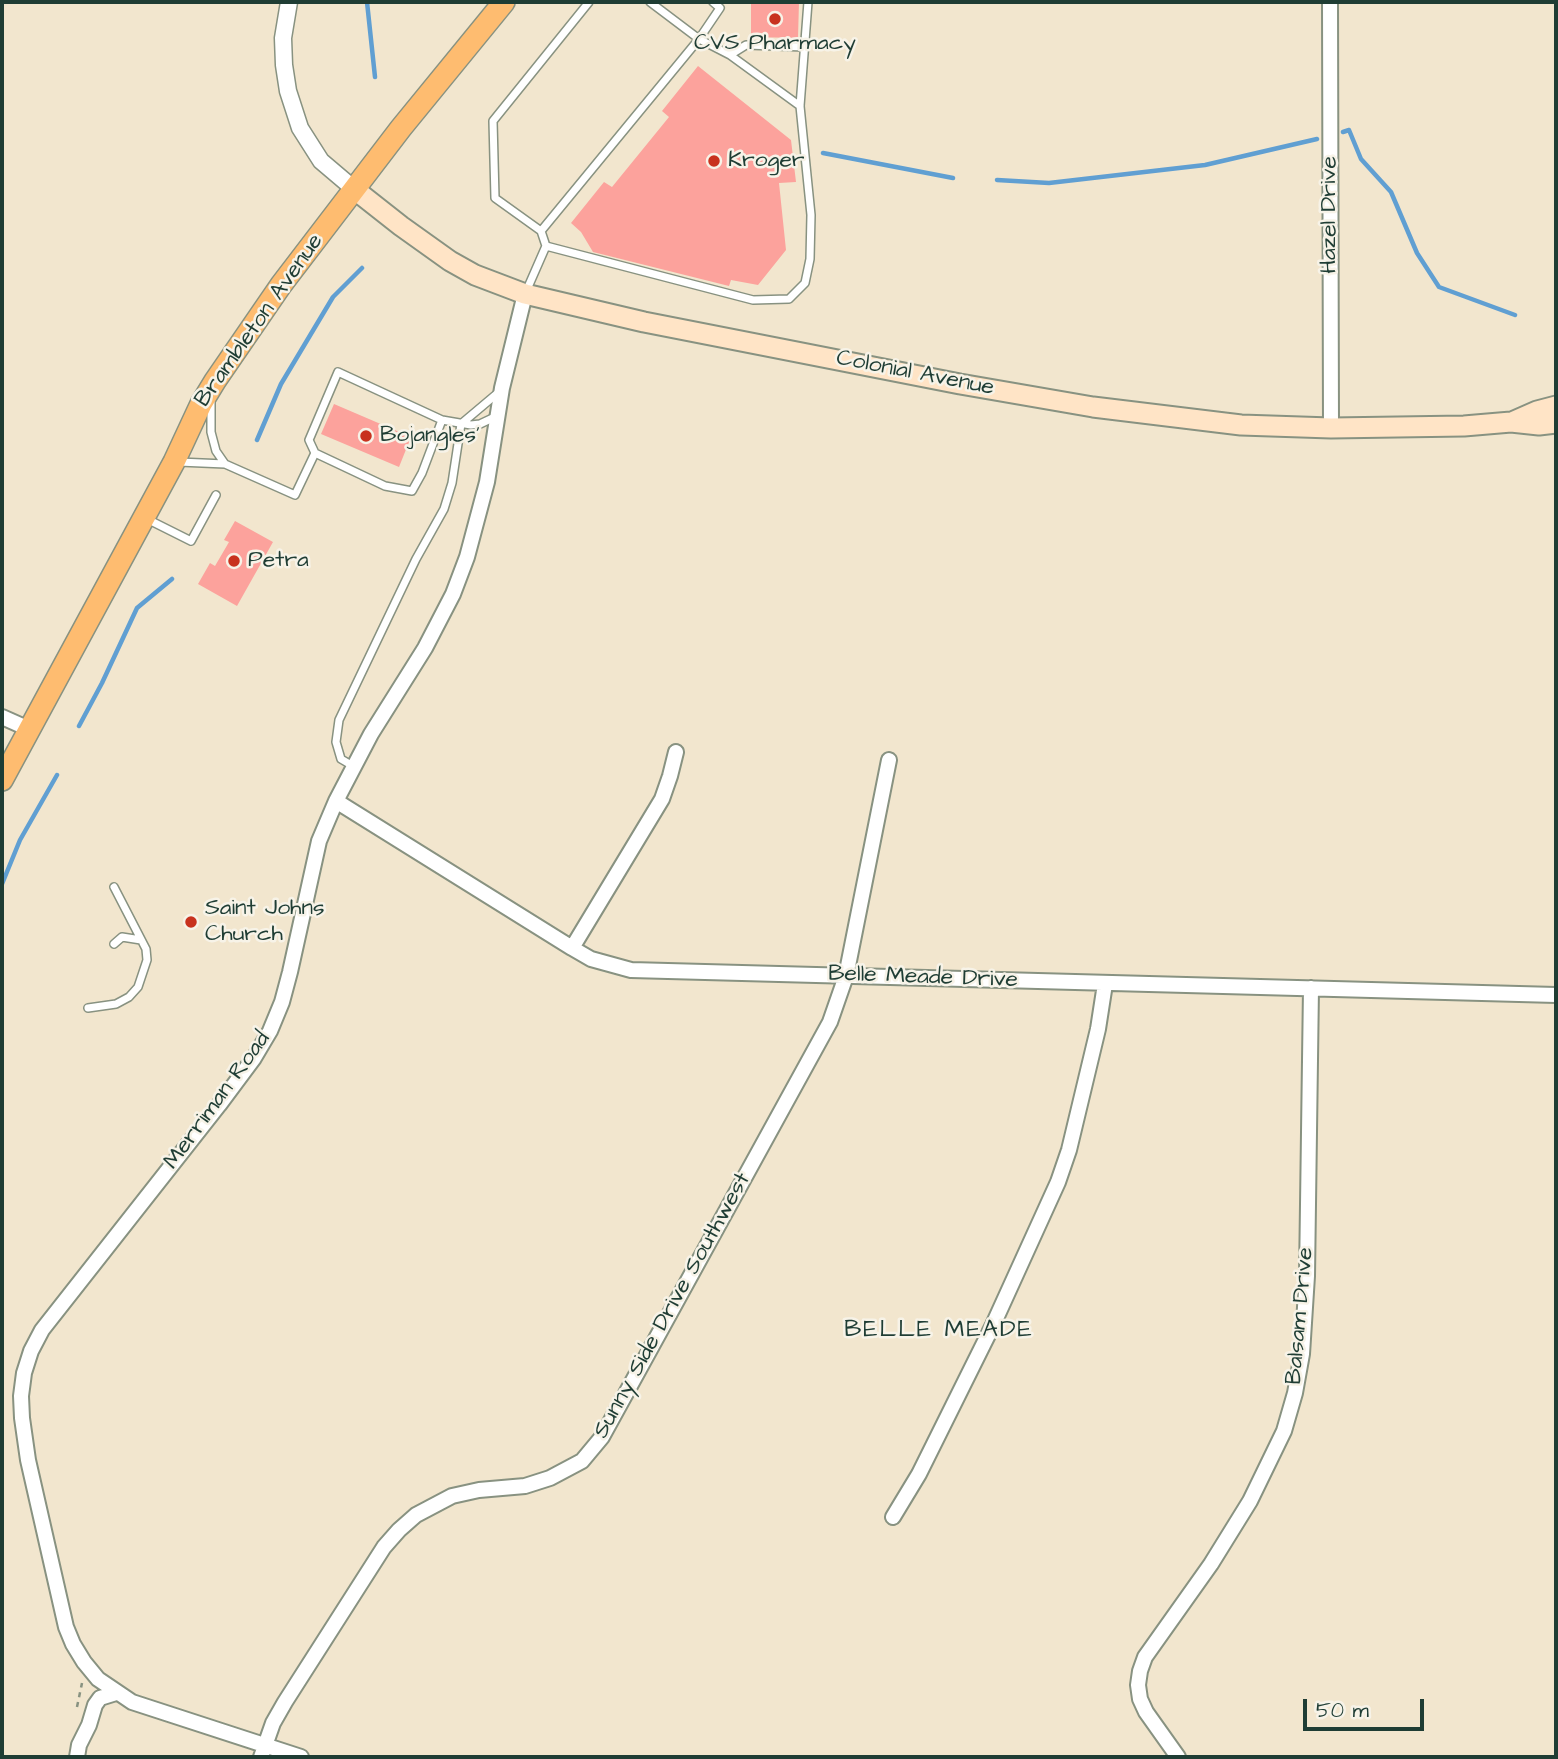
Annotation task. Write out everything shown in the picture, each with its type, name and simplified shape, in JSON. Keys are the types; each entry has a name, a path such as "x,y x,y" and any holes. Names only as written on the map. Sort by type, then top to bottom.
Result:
{"main road":[{"name":"Brambleton Avenue","path":"2,780 174,462 211,388 274,294 354,189 504,2"},
{"name":"Colonial Avenue","path":"354,189 450,261 475,275 525,295 946,382 1093,407 1241,425 1331,428 1556,423"},
{"name":"Colonial Avenue","path":"1511,422 1556,406"}],"street":[{"path":"289,2 283,38 284,65 288,91 300,128 321,162 354,189"},
{"name":"Hazel Drive","path":"1330,2 1331,428"},
{"name":"Merriman Road","path":"301,1757 263,1752 148,1708 116,1693 98,1679 84,1662 66,1627 28,1460 22,1419 24,1373 41,1331 219,1105 254,1058 270,1031 290,972 319,841 353,766 425,648 453,594 478,520 502,388 525,295"},
{"path":"2,717 29,729"},
{"path":"572,948 662,799 676,752"},
{"name":"Sunny Side Drive Southwest","path":"263,1752 273,1723 285,1702 384,1547 399,1530 416,1515 452,1496 479,1490 525,1486 550,1478 582,1461 602,1437 830,1022 846,976 889,760"},
{"name":"Belle Meade Drive","path":"336,801 591,959 631,970 1556,995"},
{"path":"893,1517 919,1474 993,1325 1058,1182 1069,1150 1098,1029 1105,984"},
{"name":"Balsam Drive","path":"1178,1757 1143,1706 1138,1685 1140,1671 1145,1657 1211,1564 1250,1502 1284,1431 1302,1354 1307,1276 1311,988"},
{"path":"78,1751 94,1705 100,1698 116,1693"}],"lane":[{"path":"525,295 546,246 541,231 495,198 493,121 589,2"},
{"path":"650,2 699,39 730,55 800,106"},
{"path":"541,231 699,39 720,5 713,2"},
{"path":"546,246 753,300 789,299 805,282 810,259 811,215 800,106 808,2"},
{"path":"730,55 746,45 804,47"},
{"path":"442,420 422,473 412,491 384,486 315,453 309,440 338,372 442,420 480,424 498,415"},
{"path":"211,388 211,432 216,451 225,464"},
{"path":"353,766 341,759 336,742 339,720 416,559 444,509 452,483 461,424 502,388"},
{"path":"174,462 225,464 295,495 315,453"},
{"path":"144,517 191,541 216,495"},
{"path":"88,1008 116,1004 129,997 138,987 147,960 146,949 114,887"},
{"path":"114,944 122,937 141,940"}],"building":[{"name":"CVS Pharmacy","path":"751,2 799,2 798,38 751,37"},
{"name":"Kroger","path":"698,66 791,140 796,182 779,183 786,250 758,285 731,280 729,286 593,252 581,232 571,223 604,182 612,187 669,117 662,111"},
{"name":"Bojangles'","path":"334,404 411,437 399,467 321,434"},
{"path":"235,521 273,542 237,606 198,584 210,563 215,566 229,542 224,540"}],"waterway":[{"path":"367,2 375,77"},
{"path":"1343,132 1349,130 1361,159 1391,192 1417,253 1439,287 1515,315"},
{"path":"997,180 1049,183 1205,165 1317,139"},
{"path":"823,153 953,178"},
{"path":"257,440 281,384 333,297 362,268"},
{"path":"79,726 137,608 172,579"},
{"path":"2,884 20,840 57,775"}],"place":[{"name":"CVS Pharmacy","path":"775,19"},
{"name":"Kroger","path":"714,161"},
{"name":"Bojangles'","path":"366,436"},
{"name":"Petra","path":"234,561"},
{"name":"Saint Johns Church","path":"191,922"}],"district":[{"name":"BELLE MEADE","path":"939,1331"}]}
